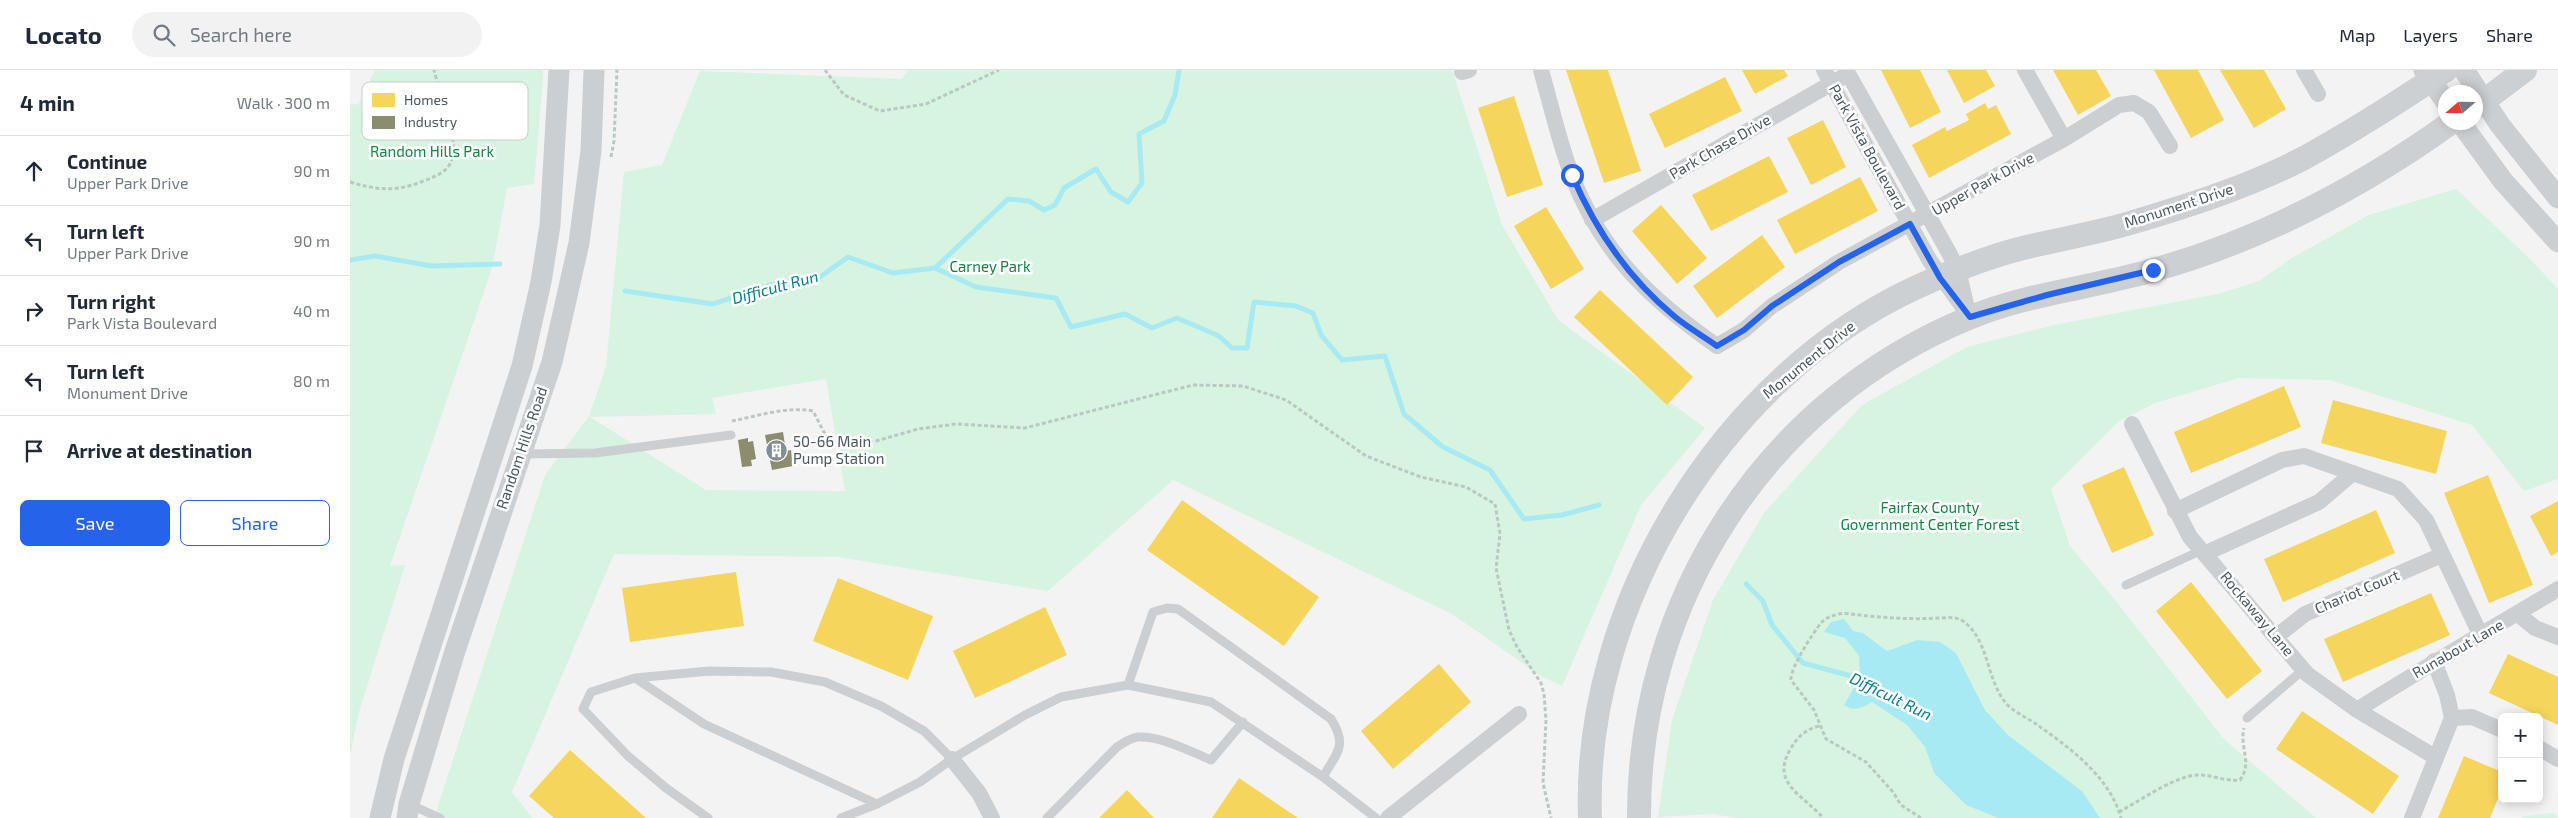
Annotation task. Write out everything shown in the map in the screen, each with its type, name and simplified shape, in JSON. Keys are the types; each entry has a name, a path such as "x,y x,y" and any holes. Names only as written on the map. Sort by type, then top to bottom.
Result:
{"main road":[{"path":"2483,102 2525,70"},
{"name":"Monument Drive","path":"1590,818 1593,747 1605,679 1623,622 1644,570 1665,529 1690,487 1729,434 1760,399 1794,368 1856,322 1908,292 1949,274 1989,258 2133,222 2247,184 2310,154 2390,108 2433,74"},
{"path":"1639,818 1641,765 1645,728 1660,660 1675,617 1694,576 1725,520 1777,453 1818,410 1848,387 1889,360 1925,339 1970,317 2028,300 2153,270 2242,241 2328,200 2386,166 2440,130"}],"street":[{"name":"Random Hills Road","path":"380,818 394,758 522,366 541,282 550,225 559,70"},
{"name":"Random Hills Road","path":"408,811 454,654 552,362 579,243 592,150 594,70"},
{"name":"Upper Park Drive","path":"1541,70 1572,175 1592,220 1624,267 1673,315 1717,346 1744,330 1772,306 1839,262 2064,139 2119,105 2134,103 2149,112 2170,146"},
{"path":"2025,70 2064,139"},
{"path":"2304,70 2318,94"},
{"path":"2464,70 2471,85"},
{"name":"Park Chase Drive","path":"1592,220 1828,77 1847,72"},
{"name":"Park Vista Boulevard","path":"1847,72 1928,215 1949,274 1970,317"},
{"name":"Park Vista Boulevard","path":"1828,77 1910,224 1949,274"},
{"path":"2483,108 2558,198"},
{"path":"2466,130 2503,181 2558,242"},
{"name":"Rockaway Lane","path":"2132,424 2175,511 2190,536 2304,669 2357,710 2435,757"},
{"path":"2175,511 2282,460 2304,456 2398,489 2426,520 2481,636"},
{"path":"2204,552 2320,502 2353,472"},
{"name":"Chariot Court","path":"2277,636 2305,614 2442,555"},
{"name":"Runabout Lane","path":"2357,710 2434,661 2481,636 2558,589"},
{"path":"2518,614 2535,628 2558,637"},
{"path":"2412,818 2452,718 2447,695 2434,661"},
{"path":"1388,818 1520,714"},
{"path":"2452,718 2472,717 2498,728"},
{"path":"2543,750 2558,759"},
{"path":"952,759 979,793 992,818"}],"lane":[{"path":"520,454 595,453 731,435"},
{"path":"2126,585 2204,552"},
{"path":"1128,684 1153,612 1167,608 1178,609 1331,719 1341,735 1340,747 1323,777"},
{"path":"2247,718 2304,669"},
{"path":"708,818 666,788 628,756 584,709 591,692 635,678 708,671 771,672 825,682 881,706 924,731 952,759"},
{"path":"635,678 704,724 877,804"},
{"path":"841,818 877,804 920,782 952,759 1025,715 1062,697 1128,684 1211,702 1323,777 1376,818"},
{"path":"1047,818 1116,747 1126,740 1138,737 1173,744 1211,760 1243,722"},
{"path":"408,811 440,818"}],"path":[{"path":"825,70 844,95 880,111 926,104 999,70"},
{"path":"350,182 375,190 407,188 436,176 448,166 453,155 452,140"},
{"path":"711,438 716,428 723,423 804,409 813,411 828,438 836,443 876,441 918,429 956,424 1025,428 1193,385 1243,386 1286,400 1366,456 1421,477 1466,487 1495,504 1500,534 1496,568 1509,630 1517,647 1542,683 1544,694 1546,720 1543,782 1551,818"},
{"path":"1921,818 1900,805 1893,792 1866,762 1826,739 1814,710 1791,680 1792,670 1822,622 1843,613 1912,620 1953,617 1963,622 1976,637 2005,702 2083,760 2105,787 2121,818"},
{"path":"2119,812 2190,776 2205,775 2228,782 2240,780 2245,773 2247,760 2243,735 2247,718"},
{"path":"1819,726 1809,729 1799,736 1788,753 1784,767 1789,786 1823,818"}],"green space":[{"name":"Random Hills Park","path":"375,70 543,70 534,184 507,188 492,268 390,566 405,565 359,712 350,755 350,103 358,105 362,97 362,140 528,140 528,82 369,82"},
{"name":"Carney Park","path":"908,70 1452,70 1502,225 1558,320 1705,428 1641,505 1562,686 1541,676 1452,614 1173,480 1048,591 838,557 614,554 512,792 532,818 438,818 437,809 545,475 589,416 606,367 624,172 662,165 700,71 902,79","holes":["826,379 845,491 706,490 590,417 716,414 712,398"]},
{"name":"Fairfax County Government Center Forest","path":"2456,189 2530,259 2558,289 2558,479 2524,491 2472,425 2330,380 2239,378 2155,403 2118,422 2051,489 2070,546 2224,739 2316,818 2100,818 2082,791 2008,735 1985,710 1956,653 1917,640 1887,651 1863,633 1824,632 1846,639 1854,647 1858,655 1860,672 1844,705 1872,702 1907,725 1925,747 1934,773 1966,805 1998,818 1735,818 1714,814 1658,817 1672,720 1713,600 1764,513 1862,405 1967,347 2054,325 2218,294 2259,281 2290,259 2369,215"},
{"path":"2554,813 2558,818 2522,818 2523,816"}],"water":[{"path":"1844,619 1853,631 1863,633 1887,651 1917,640 1940,642 1956,653 1985,710 2008,735 2082,791 2100,818 1998,818 1966,805 1934,773 1925,747 1907,725 1872,702 1858,708 1844,705 1860,677 1859,656 1845,638 1824,632 1831,622"}],"building: Homes":[{"path":"1566,70 1608,70 1641,171 1604,183"},
{"path":"1742,70 1784,70 1788,76 1755,94"},
{"path":"1881,70 1920,70 1941,112 1910,128"},
{"path":"1947,70 1986,70 1995,86 1964,103"},
{"path":"2053,70 2096,70 2111,96 2078,115"},
{"path":"2154,70 2198,70 2224,120 2191,138"},
{"path":"2220,70 2264,70 2286,109 2254,128"},
{"path":"1725,77 1742,111 1665,148 1649,114"},
{"path":"1514,96 1543,185 1507,197 1478,108"},
{"path":"1985,103 1988,109 1996,105 2011,134 1929,178 1912,145 1945,127 1947,131 1969,120 1966,114"},
{"path":"1823,120 1846,167 1811,185 1787,138"},
{"path":"1769,156 1788,192 1711,231 1692,195"},
{"path":"1860,177 1878,211 1795,254 1777,220"},
{"path":"1661,205 1707,258 1677,284 1632,231"},
{"path":"1546,207 1584,269 1551,289 1514,226"},
{"path":"1762,235 1785,267 1717,318 1693,286"},
{"path":"1600,290 1693,377 1667,405 1574,317"},
{"path":"2284,386 2301,427 2191,473 2174,432"},
{"path":"2333,400 2447,431 2436,474 2321,443"},
{"path":"2124,467 2154,535 2112,553 2082,485"},
{"path":"2488,475 2533,585 2489,603 2444,493"},
{"path":"1182,500 1319,597 1284,646 1147,550"},
{"path":"2558,501 2558,552 2551,556 2530,516"},
{"path":"2376,510 2395,553 2283,602 2264,559"},
{"path":"736,572 744,626 630,642 622,588"},
{"path":"838,578 933,616 908,680 813,641"},
{"path":"2191,582 2262,671 2227,699 2156,611"},
{"path":"2431,593 2450,635 2343,682 2324,639"},
{"path":"1045,607 1067,655 975,698 953,651"},
{"path":"2508,654 2558,677 2558,725 2543,718 2543,713 2532,713 2489,693"},
{"path":"1439,664 1471,702 1393,769 1361,731"},
{"path":"2302,711 2399,776 2373,814 2276,749"},
{"path":"570,750 646,818 554,818 529,796"},
{"path":"2464,756 2498,770 2498,799 2490,818 2438,818"},
{"path":"1239,778 1298,818 1212,818"},
{"path":"1127,790 1154,818 1099,818"}],"building: Industry":[{"name":"50-66 Main Pump Station","path":"783,432 786,451 791,450 793,466 772,470 765,435"},
{"path":"748,438 748,442 753,441 756,459 751,460 752,466 742,467 738,440"}],"waterway":[{"path":"935,268 1008,199 1029,201 1044,210 1055,205 1064,188 1096,169 1111,192 1128,202 1142,183 1139,134 1164,121 1175,95 1179,70"},
{"name":"Difficult Run","path":"350,260 375,256 432,266 500,264"},
{"name":"Difficult Run","path":"625,291 713,304 770,285 820,277 848,257 893,273 935,268 976,287 1056,298 1071,327 1125,314 1152,328 1177,318 1219,336 1232,348 1247,348 1254,302 1296,306 1313,313 1321,335 1342,360 1385,356 1404,414 1443,447 1490,470 1524,519 1562,515 1599,505"},
{"name":"Difficult Run","path":"1746,584 1763,601 1772,625 1803,663 1866,680"}],"place":[{"name":"50-66 Main Pump Station","path":"777,451"}],"route":[{"path":"1572,175 1592,220 1624,267 1673,315 1717,346 1744,330 1772,306 1800,290 1839,262 1910,224 1940,278 1970,317 2010,304 2153,270"}]}
